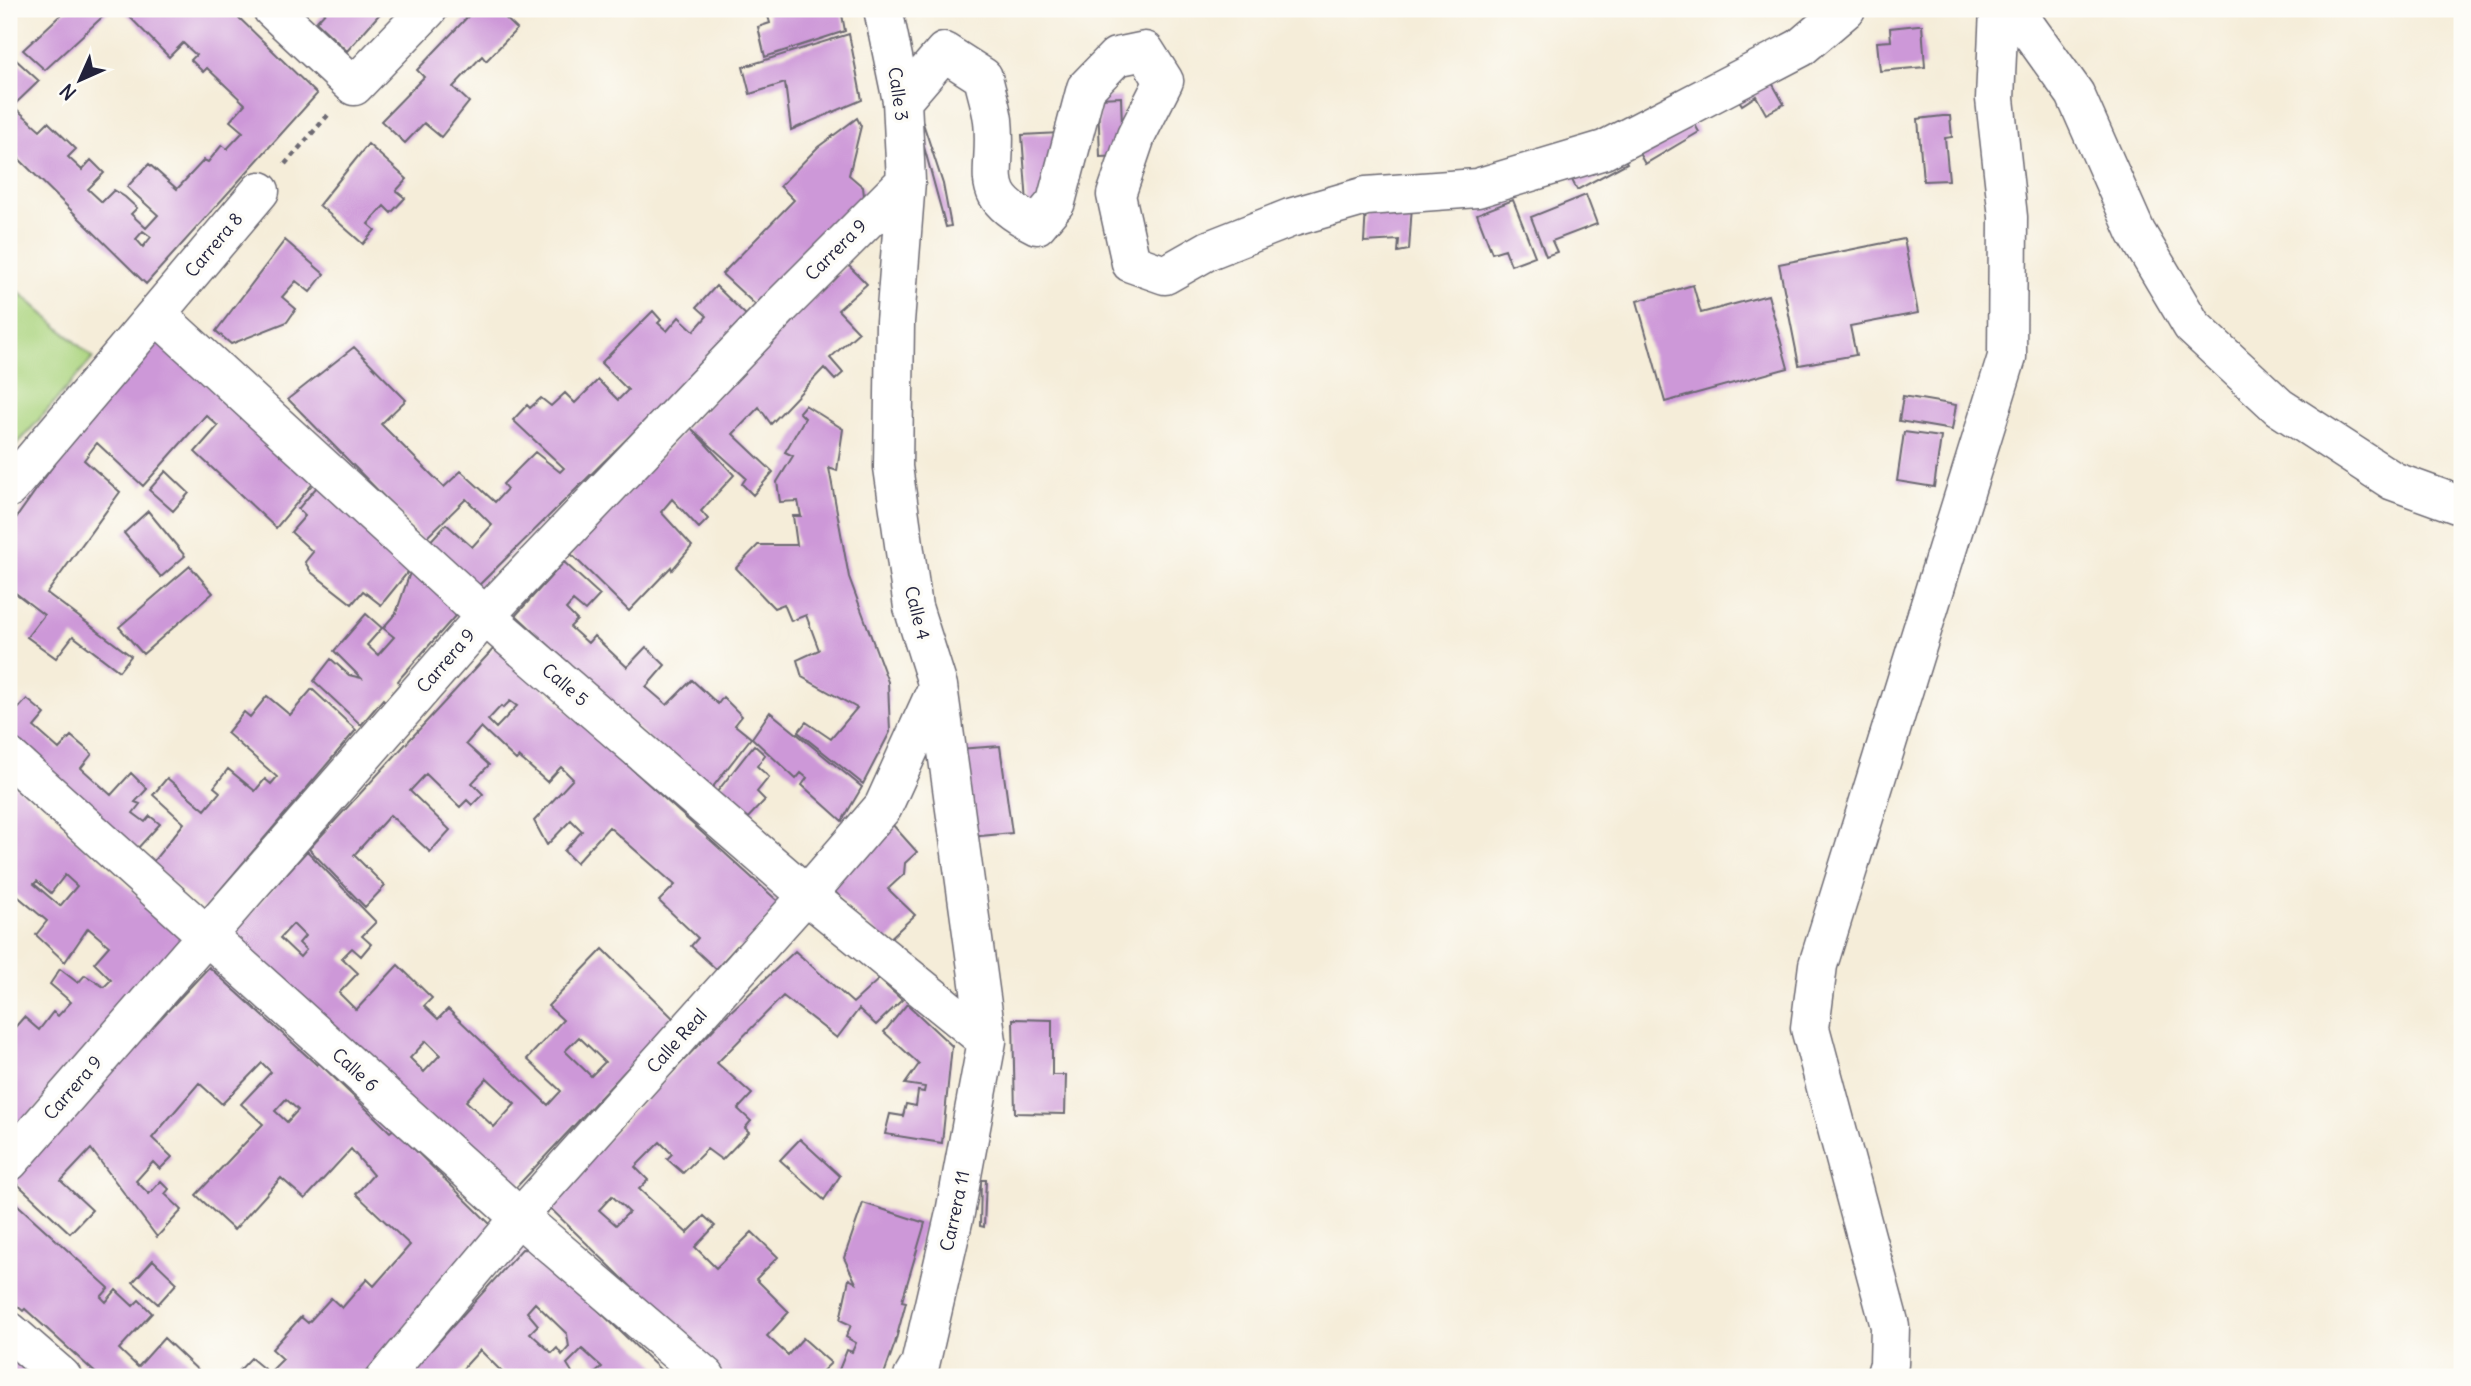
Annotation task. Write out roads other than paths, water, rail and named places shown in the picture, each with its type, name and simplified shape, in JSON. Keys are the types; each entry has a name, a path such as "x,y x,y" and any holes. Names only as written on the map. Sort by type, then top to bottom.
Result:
{"street":[{"path":"272,9 354,86 428,9"},
{"name":"Calle 3","path":"883,9 902,101 906,181"},
{"path":"902,101 944,52 983,77 993,121 991,184 1009,211 1037,225 1055,202 1086,88 1115,57 1145,51 1164,81 1136,136 1116,195 1131,263 1165,275 1209,250 1244,236 1290,218 1366,196 1476,188 1604,150 1800,48 1846,9"},
{"path":"1885,1377 1889,1364 1890,1326 1810,1028 1818,965 2007,357 2008,217 1995,99 2000,9"},
{"path":"2014,9 2075,94 2136,232 2192,326 2279,407 2393,481 2462,506"},
{"name":"Carrera 9","path":"9,1162 204,935 485,616 782,305 906,181"},
{"name":"Calle 4","path":"906,181 895,322 893,467 912,607 938,686 987,1041"},
{"name":"Carrera 8","path":"9,488 260,191"},
{"name":"Calle 5","path":"156,314 485,616 807,895 987,1041"},
{"name":"Calle Real","path":"385,1377 519,1217 883,807 938,686"},
{"name":"Calle 6","path":"9,757 519,1217 706,1377"},
{"name":"Carrera 11","path":"913,1377 920,1365 956,1213 987,1041"},
{"path":"9,1331 62,1377"}]}
